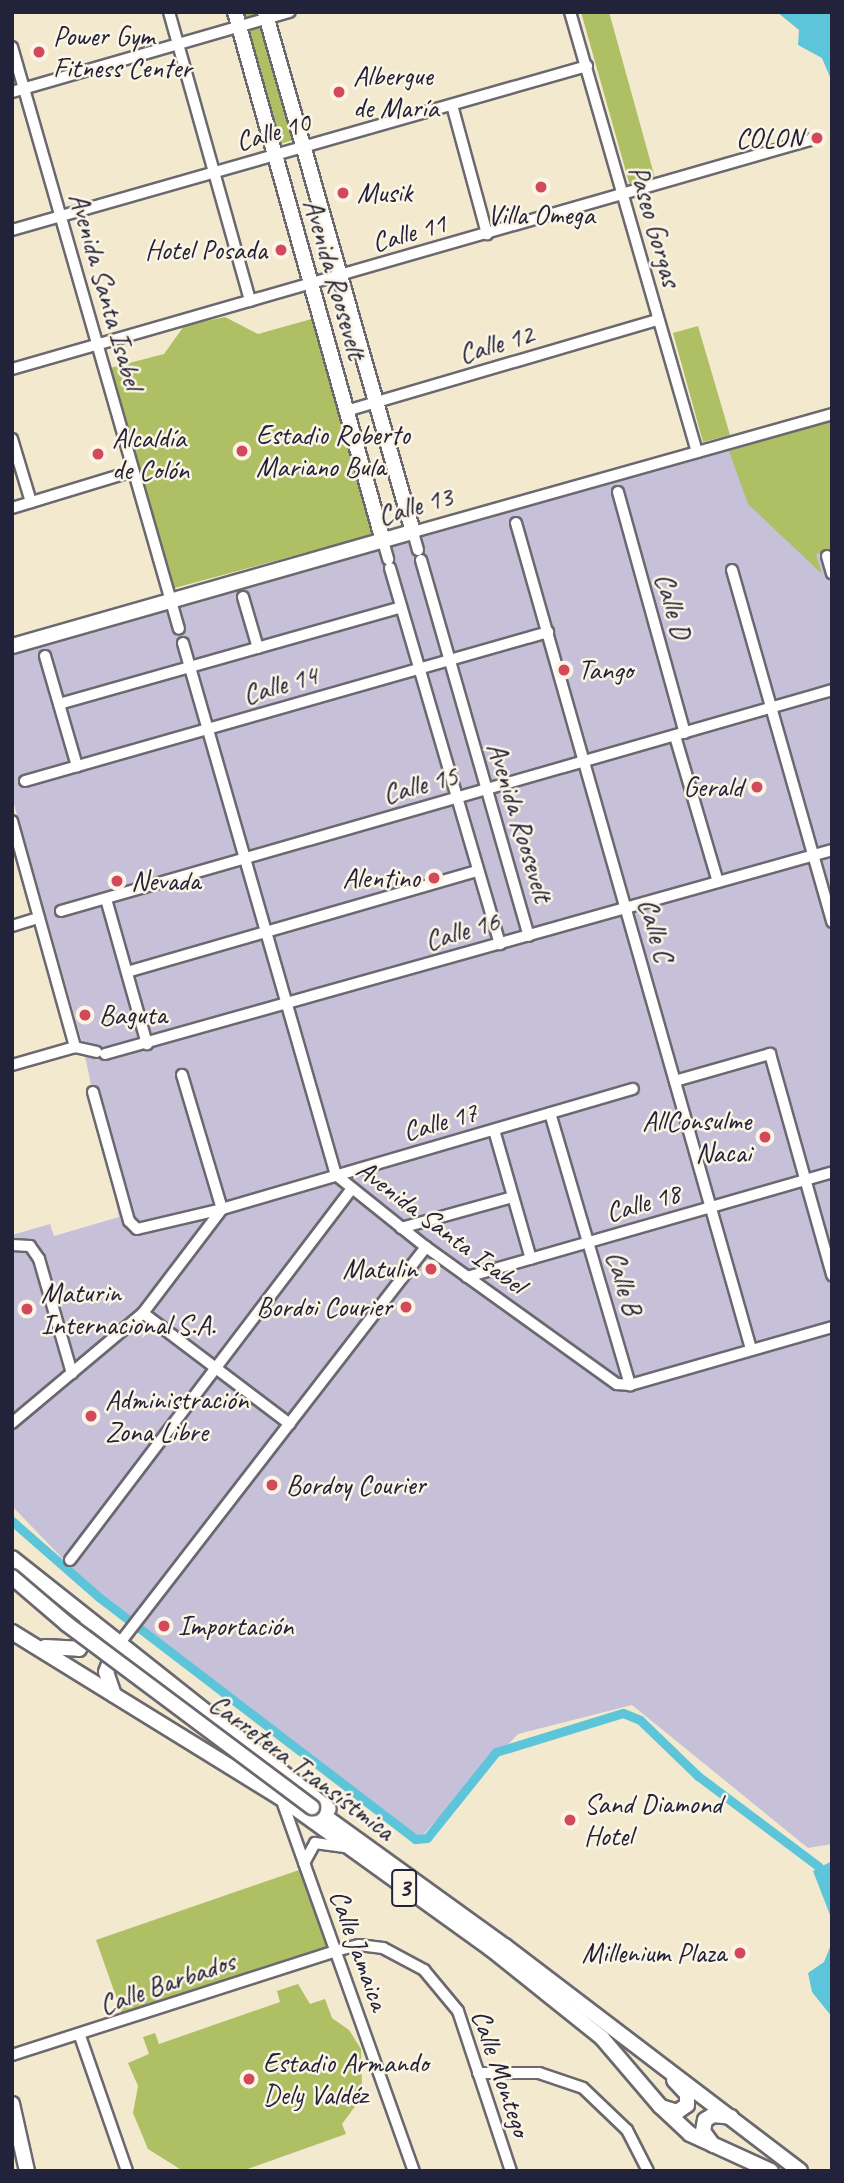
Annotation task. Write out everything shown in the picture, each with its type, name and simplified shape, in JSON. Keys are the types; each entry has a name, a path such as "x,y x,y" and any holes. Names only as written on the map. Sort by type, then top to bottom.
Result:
{"main road":[{"name":"Avenida Roosevelt","path":"266,16 413,532"},
{"name":"Avenida Roosevelt","path":"237,20 383,541"},
{"name":"Calle 13","path":"12,646 413,532"},
{"path":"12,1558 80,1615 370,1841 396,1868"},
{"name":"Carretera Transístmica","path":"12,1577 67,1624 641,2048 800,2171"},
{"path":"31,1643 58,1651 79,1649 85,1637 80,1615"},
{"name":"Carretera Transístmica","path":"12,1632 281,1798 352,1852 491,1949 602,2038 660,2106 690,2134 771,2171"},
{"path":"114,1695 106,1672 110,1656 119,1644"},
{"path":"641,2048 687,2094 687,2105 679,2112 660,2106"},
{"path":"12,2105 28,2168"},
{"path":"715,2147 704,2134 704,2122 713,2115 733,2117"}],"street":[{"path":"169,12 250,301"},
{"path":"12,92 178,43 237,20 290,12"},
{"name":"Paseo Gorgas","path":"570,12 697,452"},
{"name":"Avenida Santa Isabel","path":"12,47 179,629"},
{"name":"Calle 10","path":"12,230 587,66"},
{"path":"452,105 487,234"},
{"name":"Calle 11","path":"12,369 817,138"},
{"name":"Calle 12","path":"346,411 658,320"},
{"name":"Calle 13","path":"413,532 513,514 616,484 697,452 832,414"},
{"path":"12,439 31,502"},
{"path":"12,508 134,471"},
{"name":"Calle D","path":"616,484 718,882"},
{"name":"Calle C","path":"513,514 751,1349"},
{"name":"Avenida Roosevelt","path":"413,532 447,662 529,936"},
{"name":"Avenida Roosevelt","path":"383,541 500,944"},
{"path":"827,556 832,573"},
{"path":"732,570 832,922"},
{"path":"243,597 258,648"},
{"path":"59,704 401,607"},
{"name":"Calle 14","path":"25,781 548,632"},
{"name":"Avenida Santa Isabel","path":"183,643 336,1175 426,1247 606,1379 630,1385"},
{"path":"45,656 78,766"},
{"name":"Calle 15","path":"61,911 485,792 832,690"},
{"path":"12,821 75,1047"},
{"name":"Calle 16","path":"12,1065 75,1047 100,1053 148,1044 832,850"},
{"path":"127,972 478,871"},
{"path":"106,899 148,1044"},
{"path":"12,926 39,918"},
{"path":"675,1081 770,1054 832,1275"},
{"path":"12,1423 143,1313 222,1209 182,1075"},
{"name":"Calle 17","path":"93,1092 129,1221 137,1229 222,1209 634,1090"},
{"name":"Calle B","path":"550,1114 630,1385"},
{"path":"494,1130 531,1259"},
{"name":"Calle 18","path":"467,1277 832,1172"},
{"path":"69,1560 352,1189"},
{"path":"401,1228 513,1197"},
{"path":"12,1245 30,1246 39,1259 72,1373"},
{"path":"119,1644 426,1247"},
{"path":"143,1313 290,1424"},
{"path":"630,1385 832,1327"},
{"name":"Calle Jamaica","path":"281,1798 414,2171"},
{"name":"Calle Jamaica","path":"303,1863 315,1843 335,1843 352,1852"},
{"name":"Calle Montego","path":"335,1951 359,1945 383,1948 424,1970 458,2011 511,2171"},
{"name":"Calle Barbados","path":"12,2055 80,2036 335,1951"},
{"path":"80,2036 127,2171"},
{"path":"478,2073 531,2072 583,2088 627,2130 648,2171"}],"shaded area":[{"path":"832,420 832,1844 808,1848 632,1705 518,1734 420,1838 90,1587 12,1506 12,1235 50,1224 54,1236 119,1217 82,1042 12,797 12,653"}],"green space":[{"path":"238,12 260,12 297,139 276,145"},
{"path":"581,12 609,12 655,178 630,186"},
{"name":"Estadio Roberto Mariano Bula","path":"225,317 258,334 315,318 374,534 171,589 110,368 164,354 184,326"},
{"path":"698,326 730,435 703,442 673,333"},
{"path":"832,420 832,550 816,554 822,574 748,504 729,451"},
{"path":"302,1869 329,1947 124,2019 96,1940"},
{"name":"Estadio Armando Dely Valdéz","path":"298,1984 310,2004 325,1999 332,2018 349,2030 361,2049 362,2087 359,2101 342,2124 346,2134 242,2171 183,2171 148,2149 133,2113 138,2086 128,2063 149,2054 143,2037 155,2033 159,2044 280,2002 277,1991"}],"water":[{"path":"777,12 832,12 832,82 822,58 798,45 799,30"},
{"path":"832,1861 832,1920 813,1871"},
{"path":"832,1942 832,2017 812,1992 808,1973 824,1962"}],"waterway":[{"path":"12,1521 100,1598 415,1839 427,1838 496,1752 623,1713 640,1720 698,1776 819,1867"}],"place":[{"name":"Power Gym Fitness Center","path":"39,52"},
{"name":"Albergue de María","path":"339,92"},
{"name":"COLON","path":"817,138"},
{"name":"Villa Omega","path":"541,187"},
{"name":"Musik","path":"343,193"},
{"name":"Hotel Posada","path":"281,250"},
{"name":"Estadio Roberto Mariano Bula","path":"242,451"},
{"name":"Alcaldía de Colón","path":"98,454"},
{"name":"Tango","path":"564,670"},
{"name":"Gerald","path":"757,787"},
{"name":"Alentino","path":"434,878"},
{"name":"Nevada","path":"117,881"},
{"name":"Baguta","path":"85,1015"},
{"name":"AllConsulme Nacai","path":"765,1137"},
{"name":"Matulin","path":"431,1269"},
{"name":"Bordoi Courier","path":"406,1307"},
{"name":"Maturin Internacional S.A.","path":"27,1309"},
{"name":"Administración Zona Libre","path":"91,1416"},
{"name":"Bordoy Courier","path":"272,1485"},
{"name":"Importación","path":"164,1626"},
{"name":"Sand Diamond Hotel","path":"570,1820"},
{"name":"Millenium Plaza","path":"740,1953"},
{"name":"Estadio Armando Dely Valdéz","path":"249,2079"}]}
